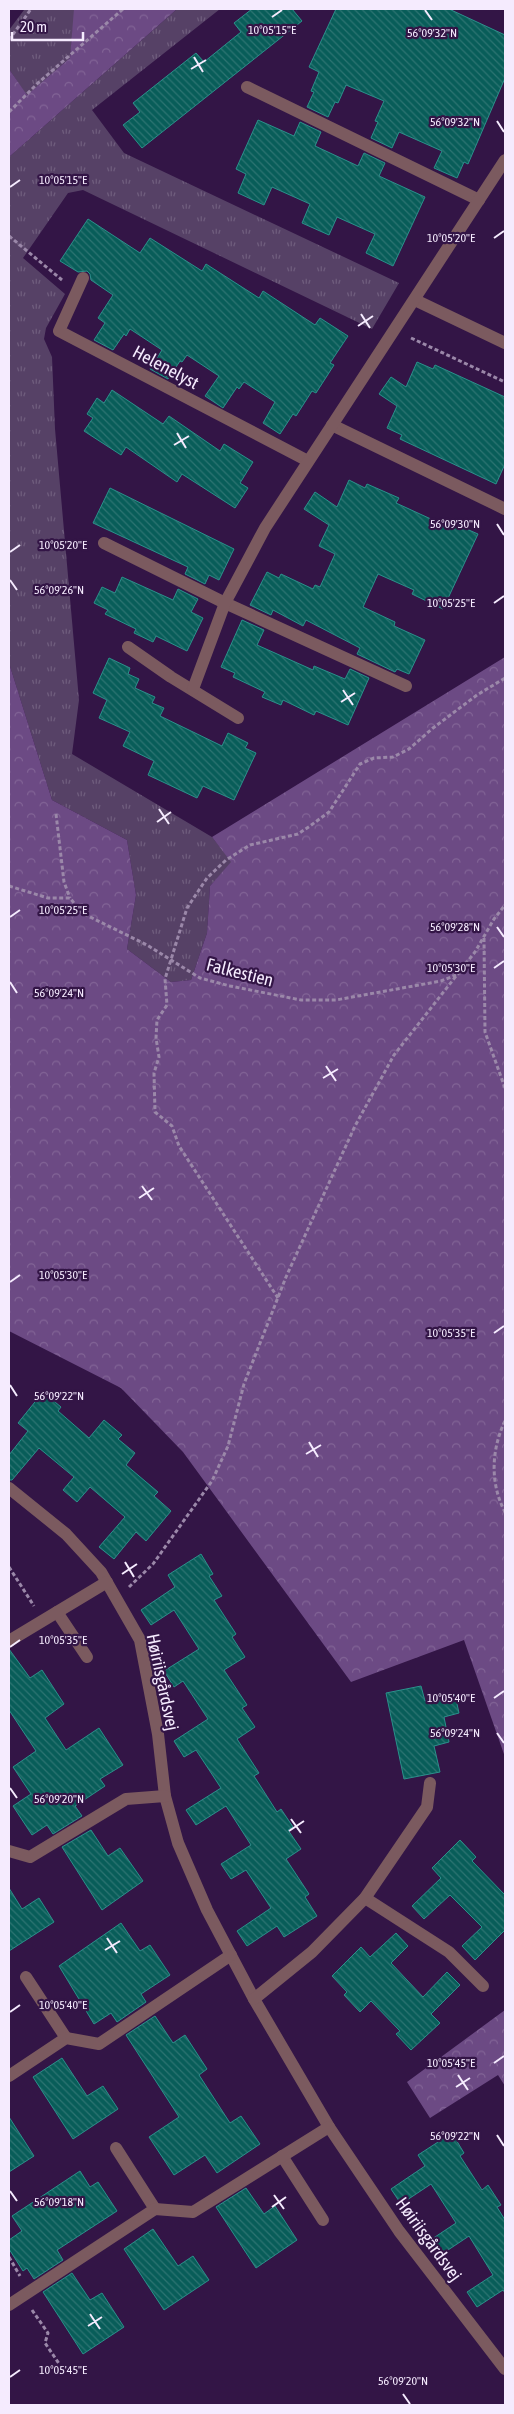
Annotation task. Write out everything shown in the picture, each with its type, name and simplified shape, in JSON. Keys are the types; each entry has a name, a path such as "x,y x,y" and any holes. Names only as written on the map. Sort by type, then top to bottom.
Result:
{"street":[{"path":"247,87 479,200"},
{"path":"193,689 225,603 265,528 505,160"},
{"name":"Helenelyst","path":"83,278 59,331 308,461"},
{"path":"415,300 505,343"},
{"path":"332,425 505,509"},
{"path":"104,543 225,603 406,686"},
{"path":"128,647 238,718"},
{"name":"Høiriisgårdsvej","path":"9,1488 66,1534 101,1572 116,1597 140,1640 158,1734 165,1796 178,1843 208,1910 254,1999 329,2127 399,2231 505,2369"},
{"path":"9,1642 107,1582"},
{"path":"57,1612 86,1657"},
{"path":"254,1999 312,1952 365,1898 427,1807 430,1783"},
{"path":"9,1851 30,1857 126,1799 165,1796"},
{"path":"365,1898 413,1927 449,1952 483,1986"},
{"path":"9,2076 66,2038 99,2044 231,1955"},
{"path":"26,1977 66,2038"},
{"path":"9,2305 155,2209 193,2212 329,2127"},
{"path":"116,2148 155,2209"},
{"path":"282,2156 323,2220"}],"path":[{"path":"9,40 31,9"},
{"path":"9,112 38,82 123,9"},
{"path":"9,236 52,274 78,290"},
{"path":"394,330 505,382"},
{"path":"278,1298 179,1146 172,1126 155,1112 154,1073 159,1057 156,1038 157,1020 167,1005 166,979 187,908 207,878 226,860 250,845 298,834 328,812 360,764 374,758 393,757 409,749 470,700 505,678"},
{"path":"9,886 48,898 70,898 64,882 56,814"},
{"name":"Falkestien","path":"70,898 82,913 147,945 171,961 206,980 301,1000 336,1000 441,981 457,974"},
{"path":"116,1597 153,1564 212,1481 228,1446 244,1384 278,1298 355,1126 394,1055 475,952 505,905"},
{"path":"484,938 485,1032 505,1088"},
{"path":"505,1421 496,1450 493,1475 498,1497 505,1512"},
{"path":"9,1567 44,1620"},
{"path":"24,2296 48,2333 45,2343 64,2371"}],"green space":[{"path":"21,9 75,9 70,58 27,96 9,69 9,30 24,10"},
{"path":"74,9 177,9 9,157 9,69 27,95 70,58"},
{"path":"177,9 220,9 92,110 124,153 399,283 372,329 83,190 68,193 23,258 65,294 46,328 44,339 52,357 55,429 79,700 72,754 212,837 232,862 210,886 207,933 191,980 171,982 127,949 136,895 127,840 52,800 9,663 9,157"},
{"path":"505,657 505,1757 464,1640 351,1682 183,1452 121,1388 9,1331 9,663 52,800 127,840 136,895 127,949 171,982 191,980 207,933 210,886 231,862 212,837"},
{"path":"505,2010 505,2086 498,2075 430,2118 407,2082"}],"building":[{"path":"252,9 292,9 302,21 142,148 123,125 140,112 133,103 196,53 204,62 241,32 234,23"},
{"path":"336,9 449,9 505,35 505,78 468,164 464,162 457,178 434,168 442,151 399,132 392,148 371,138 378,122 375,121 384,101 346,85 338,103 335,102 328,117 307,107 314,92 311,91 319,72 309,67"},
{"path":"258,120 294,136 300,122 321,132 315,146 358,166 364,153 385,163 379,176 425,197 393,266 366,253 375,234 337,217 329,235 302,223 310,204 272,187 264,205 238,193 246,174 236,169"},
{"path":"88,219 140,253 150,238 202,271 206,264 259,298 263,291 315,325 320,318 348,336 330,363 334,365 316,393 312,391 296,416 293,414 280,434 263,423 275,402 244,382 239,389 237,387 223,408 205,396 219,376 187,355 182,362 180,361 168,379 150,369 162,350 130,329 126,336 124,334 113,350 94,340 105,323 98,318 113,295 91,280 90,274 87,271 78,272 60,261"},
{"path":"417,362 433,369 435,365 505,397 505,464 496,484 400,439 402,435 387,428 397,406 379,394 391,377 406,387"},
{"path":"112,390 163,424 169,416 220,451 224,444 253,462 240,483 248,488 235,508 182,474 177,482 126,447 121,455 84,431 93,418 87,414 97,398 104,403"},
{"path":"349,480 365,488 367,484 399,498 396,503 444,525 446,520 478,534 443,609 412,594 414,590 378,574 363,607 395,622 394,626 425,640 409,674 397,669 395,672 357,654 360,648 306,620 303,626 273,610 271,615 250,605 267,572 279,578 281,574 313,589 315,585 320,587 335,554 319,546 329,525 304,509 315,492 337,507"},
{"path":"110,488 234,549 219,580 209,575 205,584 185,574 188,567 93,523"},
{"path":"122,577 173,600 178,589 198,599 191,612 203,618 187,651 156,636 153,642 134,633 136,629 105,614 108,610 94,603 102,587 115,593"},
{"path":"242,620 264,630 257,645 313,670 314,666 345,679 350,669 369,678 348,725 316,711 314,715 283,700 281,705 262,697 265,692 233,677 235,673 221,667"},
{"path":"109,658 130,668 128,674 139,679 135,688 155,697 152,703 164,708 160,716 222,746 228,733 248,743 245,748 256,753 234,800 203,786 197,798 148,775 154,761 123,746 130,732 99,718 107,700 93,693"},
{"path":"43,1392 61,1407 58,1411 89,1438 104,1420 122,1435 118,1439 135,1453 126,1465 158,1492 154,1496 171,1511 146,1541 136,1532 114,1559 99,1547 125,1517 90,1487 77,1502 63,1490 74,1477 39,1448 12,1480 9,1480 9,1455 28,1431 18,1423"},
{"path":"201,1554 213,1574 209,1576 222,1596 214,1600 236,1634 232,1637 245,1657 224,1670 247,1705 242,1708 255,1727 237,1739 259,1773 254,1776 277,1812 281,1809 293,1827 288,1830 301,1849 286,1859 309,1894 305,1897 317,1916 284,1937 277,1926 247,1946 237,1931 271,1908 246,1870 231,1879 221,1864 251,1845 226,1806 196,1825 186,1810 221,1788 196,1750 184,1757 174,1741 208,1719 183,1681 174,1687 164,1671 199,1649 174,1610 151,1625 141,1610 175,1587 168,1575"},
{"path":"9,1649 30,1678 42,1670 64,1704 45,1718 66,1750 99,1728 123,1765 100,1779 105,1786 75,1806 82,1816 53,1834 47,1825 32,1835 13,1806 31,1794 13,1767 36,1751 9,1710"},
{"path":"421,1686 425,1701 455,1695 459,1713 444,1717 449,1742 434,1746 440,1772 404,1779 386,1693"},
{"path":"91,1830 108,1856 120,1848 143,1881 102,1910 62,1847"},
{"path":"460,1840 476,1857 472,1861 505,1895 505,1930 475,1960 462,1946 482,1927 450,1895 424,1919 412,1906 441,1878 432,1868"},
{"path":"9,1888 22,1909 39,1898 54,1922 9,1951"},
{"path":"121,1923 140,1951 150,1945 170,1975 141,1994 146,2002 117,2022 111,2013 94,2024 59,1966"},
{"path":"396,1933 408,1946 391,1963 423,1997 447,1972 460,1985 431,2014 440,2023 411,2050 396,2034 400,2031 371,2001 360,2012 344,1995 347,1992 332,1976 361,1947 370,1957"},
{"path":"155,2016 173,2043 185,2035 207,2069 199,2075 230,2123 241,2116 260,2144 217,2173 205,2155 174,2175 149,2137 179,2117 126,2035"},
{"path":"62,2058 87,2096 103,2086 118,2109 73,2139 33,2077"},
{"path":"9,2117 34,2156 9,2172"},
{"path":"452,2133 464,2153 460,2156 482,2190 488,2185 501,2205 497,2207 505,2220 505,2293 503,2290 477,2307 467,2292 493,2275 469,2236 439,2256 429,2241 456,2223 431,2184 401,2204 391,2189 425,2166 418,2155"},
{"path":"80,2171 90,2187 98,2182 117,2211 57,2250 63,2260 34,2279 27,2268 23,2271 9,2249 9,2240 22,2231 12,2216"},
{"path":"246,2188 264,2214 275,2206 297,2240 256,2268 216,2207"},
{"path":"153,2229 178,2266 193,2256 209,2280 164,2310 124,2249"},
{"path":"72,2273 90,2300 102,2293 124,2327 83,2354 43,2292"}]}
